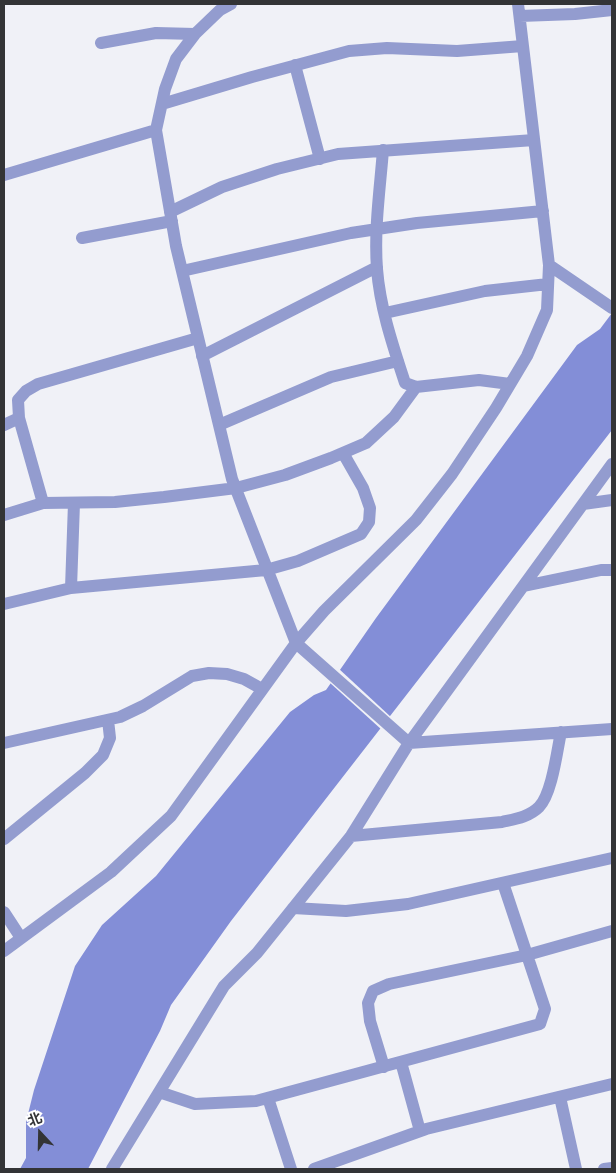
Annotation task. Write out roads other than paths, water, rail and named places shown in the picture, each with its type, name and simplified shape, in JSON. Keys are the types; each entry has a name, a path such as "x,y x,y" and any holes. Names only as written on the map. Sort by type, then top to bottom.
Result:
{"street":[{"path":"231,4 220,10 195,34 176,59 165,89 156,130 182,271 219,426 236,488 266,570 296,643 409,744 612,729"},
{"path":"4,951 110,872 171,816 296,643 324,612 416,520 452,474 496,408 527,356 547,310 549,265 519,10 575,14 612,10"},
{"path":"101,43 156,33 195,34"},
{"path":"162,104 350,51 387,48 457,51 523,46"},
{"path":"295,66 320,159"},
{"path":"4,175 156,130"},
{"path":"82,238 171,217 222,187 277,169 338,154 534,140"},
{"path":"382,150 377,229 377,267 384,313 405,384 416,387 480,380 510,384"},
{"path":"182,271 351,233 543,210"},
{"path":"549,265 612,308"},
{"path":"202,356 377,267"},
{"path":"384,313 485,291 548,284"},
{"path":"43,503 19,418 18,400 26,391 38,384 198,338"},
{"path":"219,426 331,377 398,361"},
{"path":"4,515 43,503 124,501 236,488 285,475 366,443 394,417 416,387"},
{"path":"4,425 19,418"},
{"path":"4,604 72,588 266,570 298,561 362,534 369,522 370,508 363,488 343,453"},
{"path":"112,1169 224,986 257,953 352,836 409,744 612,464"},
{"path":"583,504 612,500"},
{"path":"72,588 74,503"},
{"path":"524,586 601,570 612,570"},
{"path":"4,744 120,717 143,706 192,676 209,673 227,674 244,679 262,689"},
{"path":"4,839 85,773 102,755 110,738 108,720"},
{"path":"352,836 502,822 523,817 540,807 550,787 561,732"},
{"path":"293,908 346,911 408,904 612,858"},
{"path":"159,1092 195,1104 256,1101 540,1024 545,1009 502,883"},
{"path":"4,912 21,938"},
{"path":"384,1067 370,1020 368,1003 373,991 389,984 527,955 612,931"},
{"path":"401,1062 420,1131"},
{"path":"314,1169 420,1131 612,1084"},
{"path":"560,1097 576,1169"},
{"path":"268,1098 291,1169"},
{"path":"604,1169 612,1168"}],"water":[{"path":"612,313 612,430 231,921 171,1005 160,1031 88,1169 20,1169 26,1158 26,1122 34,1090 75,966 102,925 156,876 290,712 314,695 326,690 376,618 577,345 600,329"}]}
